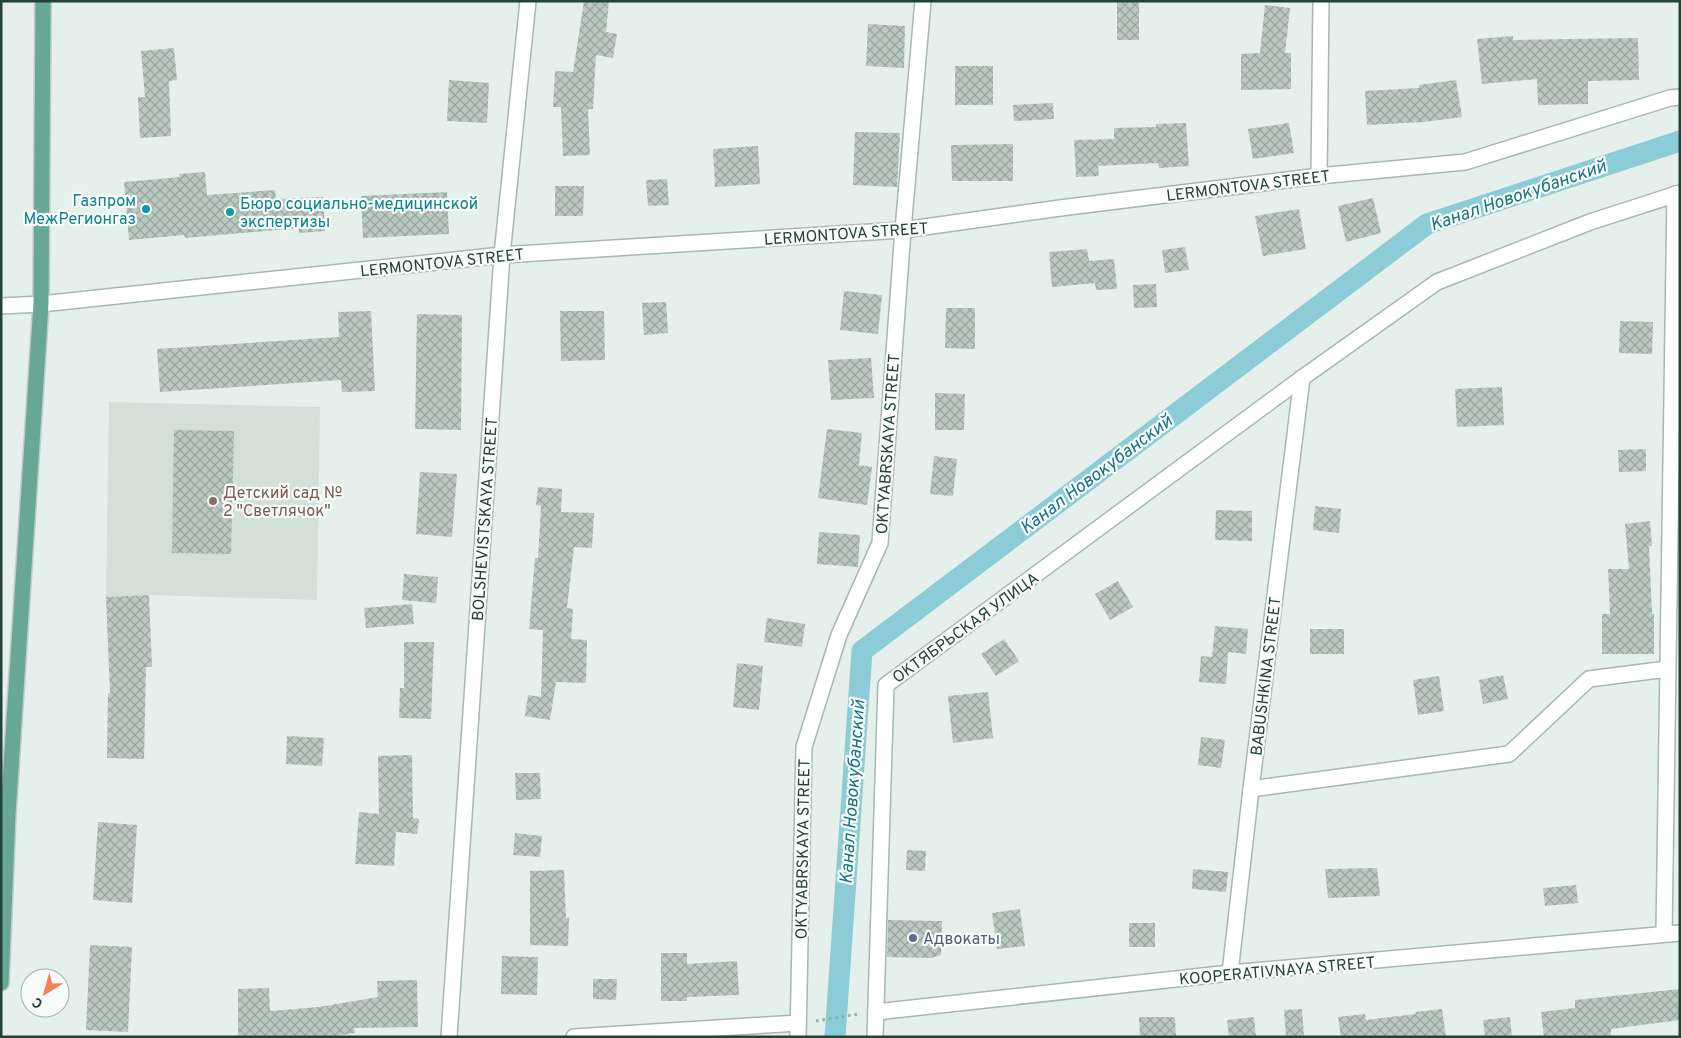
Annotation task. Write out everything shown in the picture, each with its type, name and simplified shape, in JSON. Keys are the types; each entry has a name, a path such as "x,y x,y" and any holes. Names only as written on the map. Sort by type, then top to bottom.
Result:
{"main road":[{"path":"1,983 8,814 41,304 42,1"}],"street":[{"name":"BOLSHEVISTSKAYA STREET","path":"449,1037 502,255 528,1"},
{"name":"OKTYABRSKAYA STREET","path":"798,1030 804,747 839,635 880,543 923,1"},
{"path":"1319,176 1321,1"},
{"name":"LERMONTOVA STREET","path":"1,306 41,304 502,255 904,230 1060,208 1319,176 1465,162 1670,98 1680,97"},
{"path":"1302,378 1437,282 1590,222 1677,194 1667,669 1664,934"},
{"name":"BABUSHKINA STREET","path":"1230,974 1302,378"},
{"name":"ОКТЯБРЬСКАЯ УЛИЦА","path":"875,1037 886,685 1302,378"},
{"path":"1251,789 1509,754 1589,679 1667,669"},
{"name":"KOOPERATIVNAYA STREET","path":"876,1012 1230,974 1680,933"},
{"path":"574,1037 798,1030"}],"path":[{"path":"798,1030 876,1012"}],"shaded area":[{"name":"Детский сад № 2 \"Светлячок\"","path":"109,402 320,407 317,600 150,595 106,597"}],"building":[{"path":"584,1 609,1 606,32 617,34 613,58 596,55 593,109 588,109 590,155 563,156 561,107 553,107 555,71 573,72"},
{"path":"1117,2 1139,2 1139,40 1117,40"},
{"path":"1265,5 1290,8 1285,53 1291,53 1291,89 1241,90 1241,54 1260,53"},
{"path":"868,24 905,26 904,68 866,66"},
{"path":"1513,36 1513,40 1638,38 1639,80 1588,81 1588,104 1538,105 1537,79 1482,84 1477,39"},
{"path":"174,48 177,80 169,81 171,136 140,138 138,97 145,97 141,51"},
{"path":"955,66 993,66 993,105 955,105"},
{"path":"449,80 489,83 487,123 447,121"},
{"path":"1456,80 1462,117 1424,122 1367,125 1365,91 1419,88 1419,85"},
{"path":"1053,103 1054,119 1014,121 1013,105"},
{"path":"1186,123 1189,166 1159,168 1158,163 1098,166 1099,176 1076,177 1074,140 1114,139 1114,128 1156,127 1156,124"},
{"path":"1289,123 1294,153 1253,159 1248,129"},
{"path":"855,132 900,133 897,187 853,185"},
{"path":"1013,144 1013,181 952,181 951,145"},
{"path":"758,146 760,184 715,187 713,149"},
{"path":"205,172 207,195 275,190 276,199 323,197 325,231 299,233 299,228 185,238 184,235 129,240 124,182 180,177 179,174"},
{"path":"667,179 669,205 648,206 646,180"},
{"path":"555,186 584,186 583,216 555,216"},
{"path":"447,192 449,234 363,238 361,196"},
{"path":"1373,198 1381,233 1346,242 1338,206"},
{"path":"1299,209 1306,249 1263,256 1255,216"},
{"path":"1185,247 1189,270 1165,273 1162,250"},
{"path":"1087,249 1089,261 1114,259 1117,289 1096,290 1095,283 1052,287 1049,252"},
{"path":"1156,284 1157,307 1134,308 1133,285"},
{"path":"844,291 882,295 878,334 840,330"},
{"path":"666,302 668,333 644,335 642,303"},
{"path":"946,308 975,308 975,349 945,348"},
{"path":"371,311 375,391 342,392 341,380 160,392 157,349 339,337 338,312"},
{"path":"560,311 604,311 605,360 561,361"},
{"path":"417,314 462,315 461,430 415,429"},
{"path":"1620,321 1653,322 1652,354 1619,353"},
{"path":"871,358 874,398 831,400 828,360"},
{"path":"1502,387 1504,425 1457,427 1455,389"},
{"path":"935,393 965,394 964,430 935,430"},
{"path":"827,429 862,433 859,465 872,467 867,505 818,498"},
{"path":"174,430 234,431 231,554 172,553"},
{"path":"1646,449 1646,471 1619,472 1618,450"},
{"path":"934,456 957,459 953,496 930,494"},
{"path":"420,472 457,474 452,537 416,534"},
{"path":"538,487 562,489 561,512 594,513 592,548 574,547 567,608 573,609 571,639 587,640 586,683 556,682 550,720 525,716 528,695 541,697 543,630 529,629 535,558 538,558 541,506 536,505"},
{"path":"1315,506 1341,509 1339,533 1313,530"},
{"path":"1216,510 1252,511 1252,541 1215,540"},
{"path":"1650,521 1652,546 1649,546 1652,614 1654,614 1654,654 1602,654 1602,614 1610,614 1608,569 1629,569 1625,524"},
{"path":"819,532 860,535 858,567 817,564"},
{"path":"404,574 438,577 436,603 402,600"},
{"path":"1118,581 1133,607 1110,620 1095,594"},
{"path":"149,595 152,667 146,667 144,759 107,758 108,693 110,693 106,597"},
{"path":"412,604 414,624 366,628 364,608"},
{"path":"767,618 805,624 802,647 764,642"},
{"path":"1215,626 1248,629 1246,654 1228,652 1226,684 1199,682 1201,656 1212,657"},
{"path":"1310,629 1344,629 1344,654 1310,654"},
{"path":"1004,639 1019,661 996,676 981,654"},
{"path":"404,642 434,642 431,719 399,718 400,688 404,688"},
{"path":"737,663 763,666 759,710 733,707"},
{"path":"1503,675 1508,699 1483,704 1479,680"},
{"path":"1439,676 1444,711 1418,715 1413,680"},
{"path":"988,692 993,738 953,743 948,696"},
{"path":"287,736 324,738 322,766 286,764"},
{"path":"1201,737 1225,740 1221,768 1198,765"},
{"path":"412,755 413,818 419,819 417,834 396,832 394,866 355,864 359,812 379,814 378,756"},
{"path":"515,773 540,773 541,799 516,800"},
{"path":"98,822 137,825 132,903 93,900"},
{"path":"515,833 542,836 540,857 513,855"},
{"path":"907,850 926,851 925,871 906,870"},
{"path":"1377,868 1380,896 1328,898 1325,869"},
{"path":"1193,869 1228,872 1226,892 1192,889"},
{"path":"564,870 566,918 569,918 568,946 530,945 530,871"},
{"path":"1576,885 1578,903 1545,906 1543,888"},
{"path":"1020,909 1025,946 997,949 992,913"},
{"name":"Адвокаты","path":"888,920 942,921 941,955 931,958 887,957"},
{"path":"1129,923 1155,923 1155,947 1129,947"},
{"path":"90,945 132,947 128,1032 86,1030"},
{"path":"661,953 687,953 687,964 737,961 739,995 687,997 687,1001 661,1001"},
{"path":"502,956 538,957 537,995 501,994"},
{"path":"593,979 617,979 616,1000 593,999"},
{"path":"417,980 418,1027 354,1028 355,1033 327,1037 238,1037 238,989 269,988 270,1011 319,1007 378,997 377,981"},
{"path":"1680,989 1680,1020 1611,1029 1611,1037 1544,1037 1541,1012 1575,1008 1575,1000"},
{"path":"1302,1009 1304,1037 1286,1037 1284,1010"},
{"path":"1442,1009 1446,1037 1341,1037 1338,1017 1365,1014 1366,1020"},
{"path":"1139,1017 1175,1017 1176,1037 1140,1037"},
{"path":"1254,1017 1256,1037 1229,1037 1227,1020"},
{"path":"1510,1017 1512,1037 1485,1037 1483,1020"}],"waterway":[{"name":"Канал Новокубанский","path":"835,1037 862,651 1427,224 1680,141"}],"place":[{"name":"Газпром МежРегионгаз","path":"146,209"},
{"name":"Бюро социально-медицинской экспертизы","path":"230,212"},
{"name":"Детский сад № 2 \"Светлячок\"","path":"213,501"},
{"name":"Адвокаты","path":"913,938"}]}
